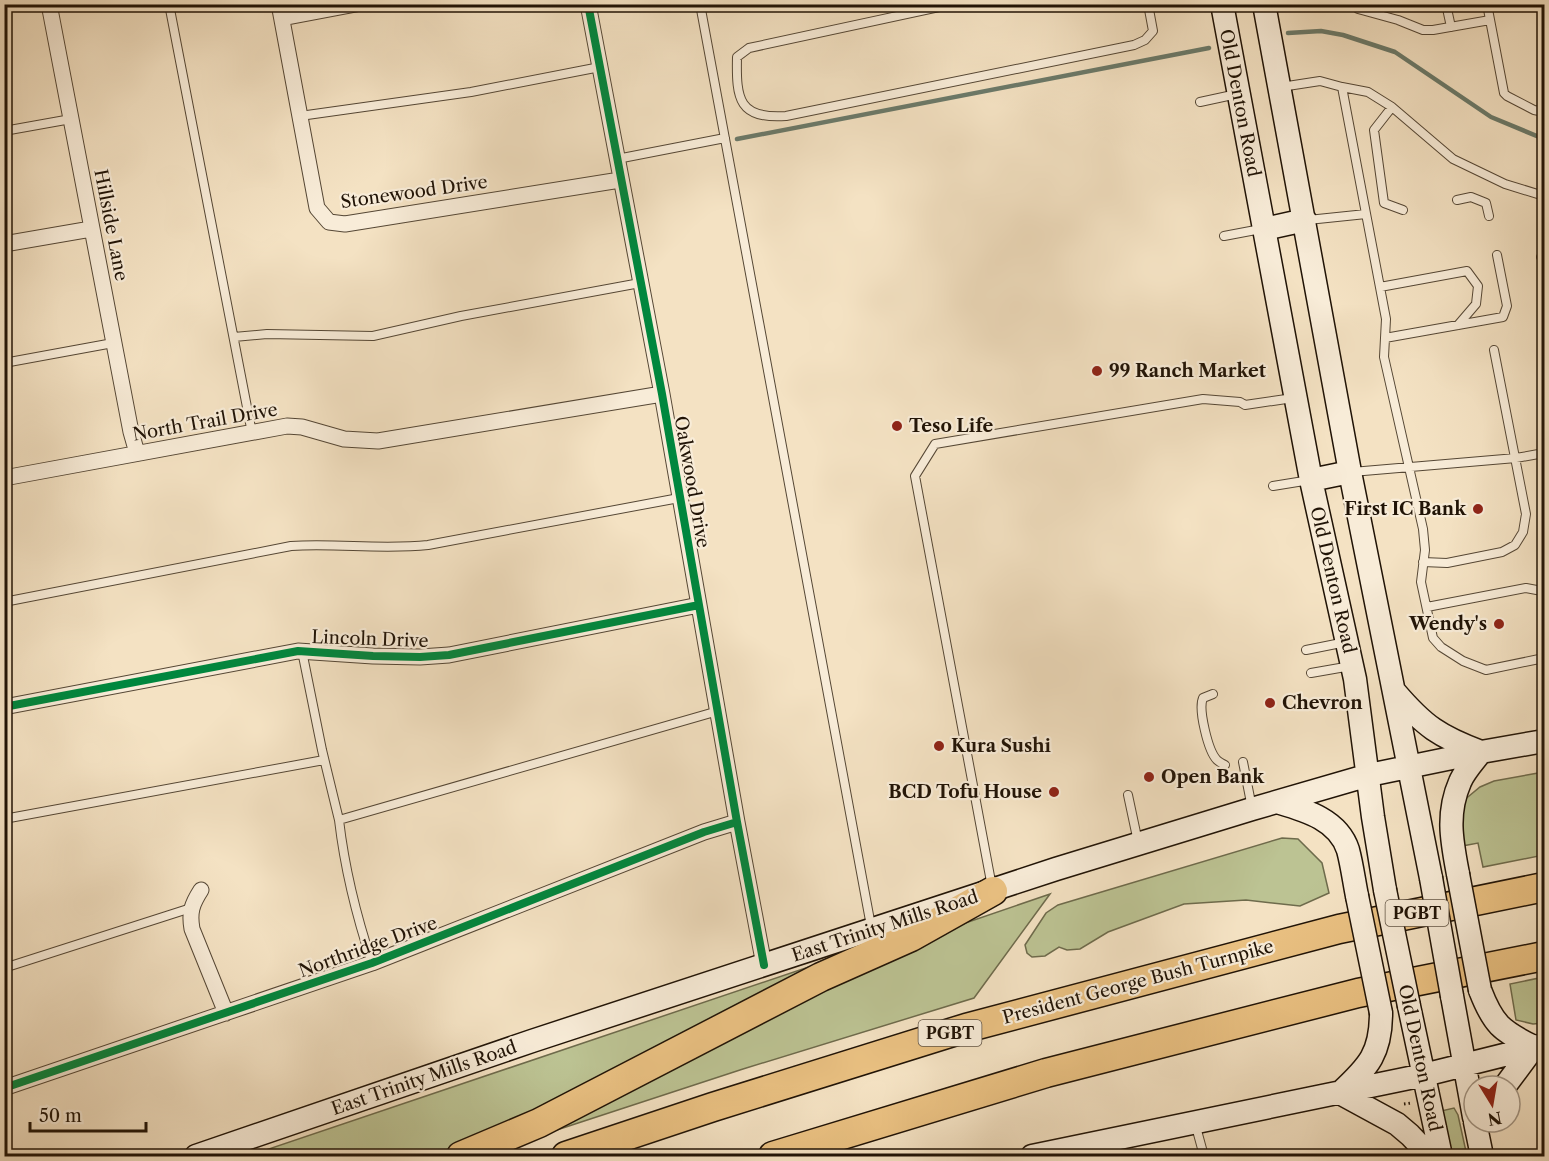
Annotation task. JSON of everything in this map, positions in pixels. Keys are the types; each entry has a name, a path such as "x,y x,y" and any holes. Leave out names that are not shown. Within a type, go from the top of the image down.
{"highway":[{"name":"President George Bush Turnpike","path":"566,1156 713,1107 966,1028 1340,929 1545,887"},
{"path":"462,1156 539,1123 821,977 910,937 993,891"},
{"path":"773,1156 1046,1073 1358,993 1545,956"}],"main road":[{"name":"Old Denton Road","path":"1222,4 1311,480 1352,665 1385,890 1441,1156"},
{"name":"Old Denton Road","path":"1264,4 1350,472 1431,878 1466,1074"},
{"path":"1264,229 1305,220"},
{"path":"1311,480 1350,472"},
{"path":"1395,692 1416,717 1432,729 1453,742 1481,752 1460,781 1452,804 1450,826 1480,990 1489,1013 1496,1023 1516,1038 1539,1046"},
{"name":"East Trinity Mills Road","path":"196,1156 532,1041 1138,844 1369,775 1545,741"},
{"path":"1277,802 1308,811 1335,828 1347,848 1380,1013 1381,1033 1363,1072 1340,1093"},
{"path":"1032,1156 1424,1075 1539,1046"},
{"path":"1515,1074 1539,1046"},
{"path":"1340,1093 1396,1124 1430,1156"},
{"path":"1477,1134 1480,1150"},
{"path":"1480,1150 1485,1134"}],"street":[{"name":"Hillside Lane","path":"49,4 91,229 137,453"},
{"path":"280,11 356,4"},
{"name":"Oakwood Drive","path":"588,4 662,394 764,965"},
{"name":"Stonewood Drive","path":"280,11 317,208 329,222 345,224 620,180"},
{"path":"4,244 91,229"},
{"name":"North Trail Drive","path":"4,478 287,426 302,427 344,439 378,441 662,394"},
{"name":"Lincoln Drive","path":"4,707 302,651 397,657 449,656 699,605"},
{"name":"Northridge Drive","path":"4,1088 372,963 704,832 737,822"},
{"path":"201,890 191,904 192,929 226,1013"}],"lane":[{"path":"169,4 252,433"},
{"path":"700,4 871,930"},
{"path":"953,4 750,48 737,57 736,75 741,100 751,112 766,117 786,116 1134,45 1145,40 1153,31 1148,4"},
{"path":"1351,4 1358,9 1398,20 1423,30 1490,20"},
{"path":"1446,4 1451,27"},
{"path":"1487,4 1504,93 1534,110 1545,112"},
{"path":"300,116 471,92 601,67"},
{"path":"1280,87 1320,81 1368,92 1392,107 1453,159 1505,184 1545,196"},
{"path":"1342,87 1386,319 1384,357 1423,530 1425,550 1421,582 1433,638 1441,647 1463,661 1486,670 1545,658"},
{"path":"1200,102 1238,94"},
{"path":"1392,107 1374,130 1384,203 1402,210"},
{"path":"4,130 70,119"},
{"path":"617,159 725,138"},
{"path":"1457,200 1471,197 1486,203 1489,216"},
{"path":"1305,220 1366,214"},
{"path":"1224,236 1264,229"},
{"path":"1385,338 1503,317 1507,306 1497,255"},
{"path":"1380,287 1467,271 1478,286 1476,304 1458,325"},
{"path":"234,337 267,334 373,336 461,316 640,283"},
{"path":"4,363 114,343"},
{"path":"1423,562 1446,563 1502,552 1515,545 1523,532 1526,514 1494,350"},
{"path":"993,891 915,476 935,444 1203,399 1240,402 1245,405 1296,398"},
{"path":"1350,472 1516,458 1545,453"},
{"path":"1273,486 1311,480"},
{"path":"4,602 291,546 322,544 399,548 428,546 679,498"},
{"path":"1426,607 1527,588 1545,593"},
{"path":"1306,650 1347,641"},
{"path":"302,651 339,820 344,864 372,963"},
{"path":"1311,673 1352,665"},
{"path":"1213,694 1203,698 1201,711 1209,747 1216,760 1225,765"},
{"path":"339,820 718,711"},
{"path":"4,819 324,759"},
{"path":"1243,762 1252,809"},
{"path":"1128,795 1138,844"},
{"path":"4,968 191,908"},
{"path":"1194,1122 1204,1156"}],"path":[{"path":"1404,1104 1411,1103"}],"green space":[{"path":"1544,772 1544,855 1483,867 1478,843 1462,846 1463,801 1480,787 1494,781"},
{"path":"1282,838 1298,839 1322,863 1329,893 1300,906 1246,900 1184,904 1108,932 1080,949 1067,950 1059,947 1045,956 1032,957 1027,953 1025,945 1046,913 1058,905"},
{"path":"1050,894 974,998 743,1069 514,1144 942,931"},
{"path":"859,950 549,1107 436,1156 248,1156"},
{"path":"1544,977 1544,1023 1533,1024 1516,1020 1510,984"},
{"path":"1454,1108 1458,1115 1467,1156 1448,1156 1441,1111"}],"waterway":[{"path":"1288,33 1321,31 1343,35 1395,52 1491,117 1544,139"},
{"path":"737,139 1209,48"}],"cycle path":[{"path":"588,4 662,394 764,965"},
{"path":"4,707 298,651 373,656 449,655 699,605"},
{"path":"4,1088 372,963 704,832 737,822"}],"place":[{"name":"99 Ranch Market","path":"1097,371"},
{"name":"Teso Life","path":"897,426"},
{"name":"First IC Bank","path":"1478,509"},
{"name":"Wendy's","path":"1499,624"},
{"name":"Chevron","path":"1270,703"},
{"name":"Kura Sushi","path":"939,746"},
{"name":"Open Bank","path":"1149,777"},
{"name":"BCD Tofu House","path":"1054,792"}]}
